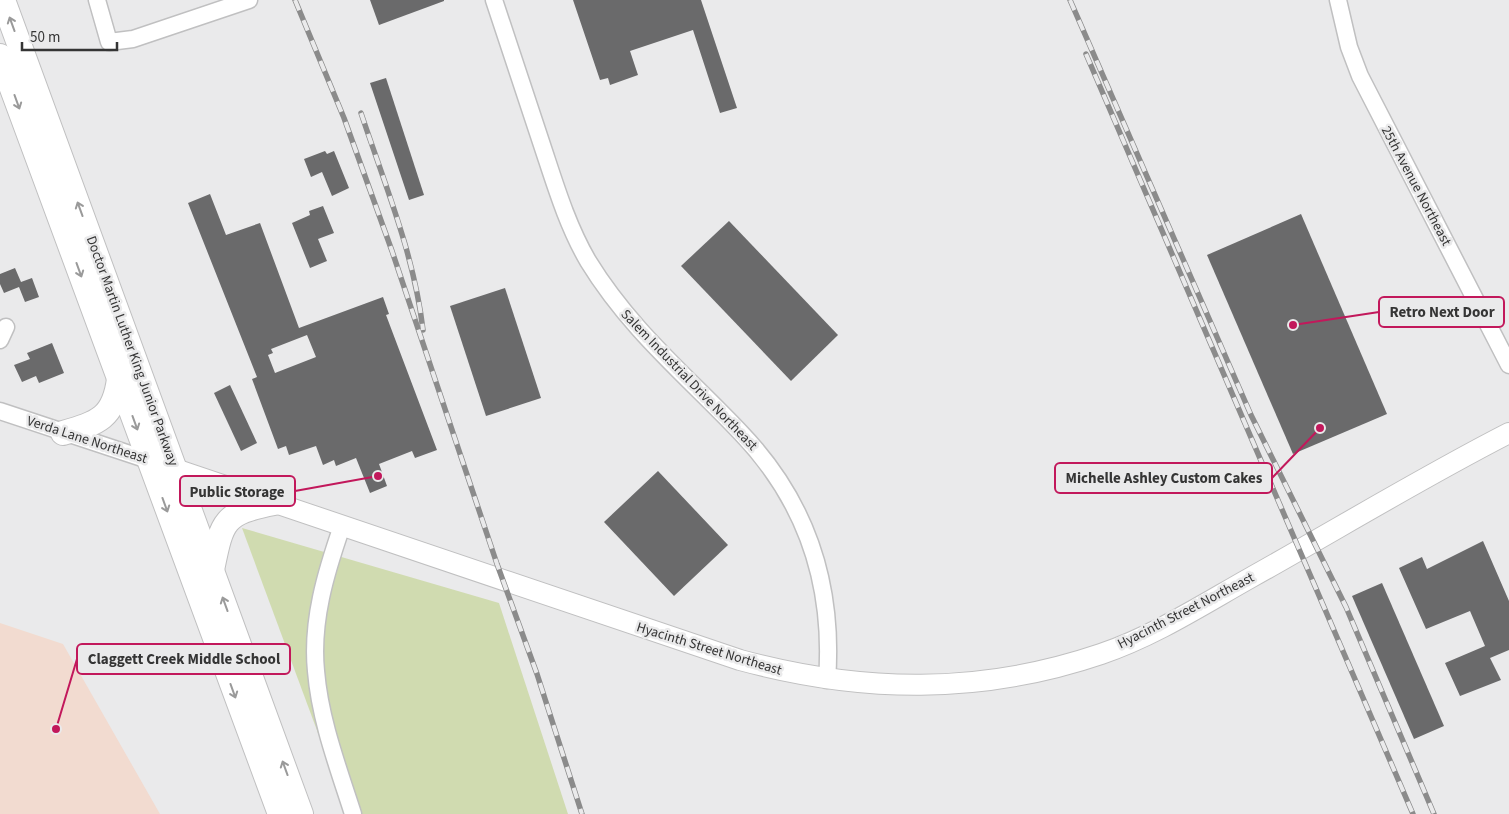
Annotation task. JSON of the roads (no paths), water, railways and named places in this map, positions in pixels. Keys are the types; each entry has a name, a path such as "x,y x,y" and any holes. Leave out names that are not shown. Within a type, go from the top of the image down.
{"highway":[{"name":"Doctor Martin Luther King Junior Parkway","path":"3,0 301,814"},
{"name":"Doctor Martin Luther King Junior Parkway","path":"0,56 280,814"},
{"path":"63,433 90,426 109,412 117,393 119,379"},
{"path":"212,570 220,532 231,518 246,508 274,503"}],"main road":[{"name":"Hyacinth Street Northeast","path":"175,468 700,648 783,672 827,680 912,686 954,685 1022,676 1103,653 1184,616 1424,479 1509,434"},
{"name":"Verda Lane Northeast","path":"148,460 175,468"}],"street":[{"path":"97,0 109,42 133,39 249,0"},
{"name":"Salem Industrial Drive Northeast","path":"494,0 560,200 587,259 608,293 632,322 665,358 742,433 765,460 796,508 812,546 826,598 829,650 827,680"},
{"name":"25th Avenue Northeast","path":"1338,0 1349,47 1360,76 1509,365"},
{"name":"Verda Lane Northeast","path":"0,411 148,460"},
{"path":"342,526 321,597 315,637 315,670 330,741 353,814"}],"railway":[{"path":"295,0 344,118 392,251 497,564 537,674 582,814"},
{"path":"1070,0 1251,415 1346,607 1434,814"},
{"path":"1086,54 1413,814"},
{"path":"361,113 406,247 419,302 423,330"}],"place":[{"name":"Retro Next Door","path":"1293,325"},
{"name":"Michelle Ashley Custom Cakes","path":"1320,428"},
{"name":"Public Storage","path":"378,476"},
{"name":"Claggett Creek Middle School","path":"56,729"}]}
